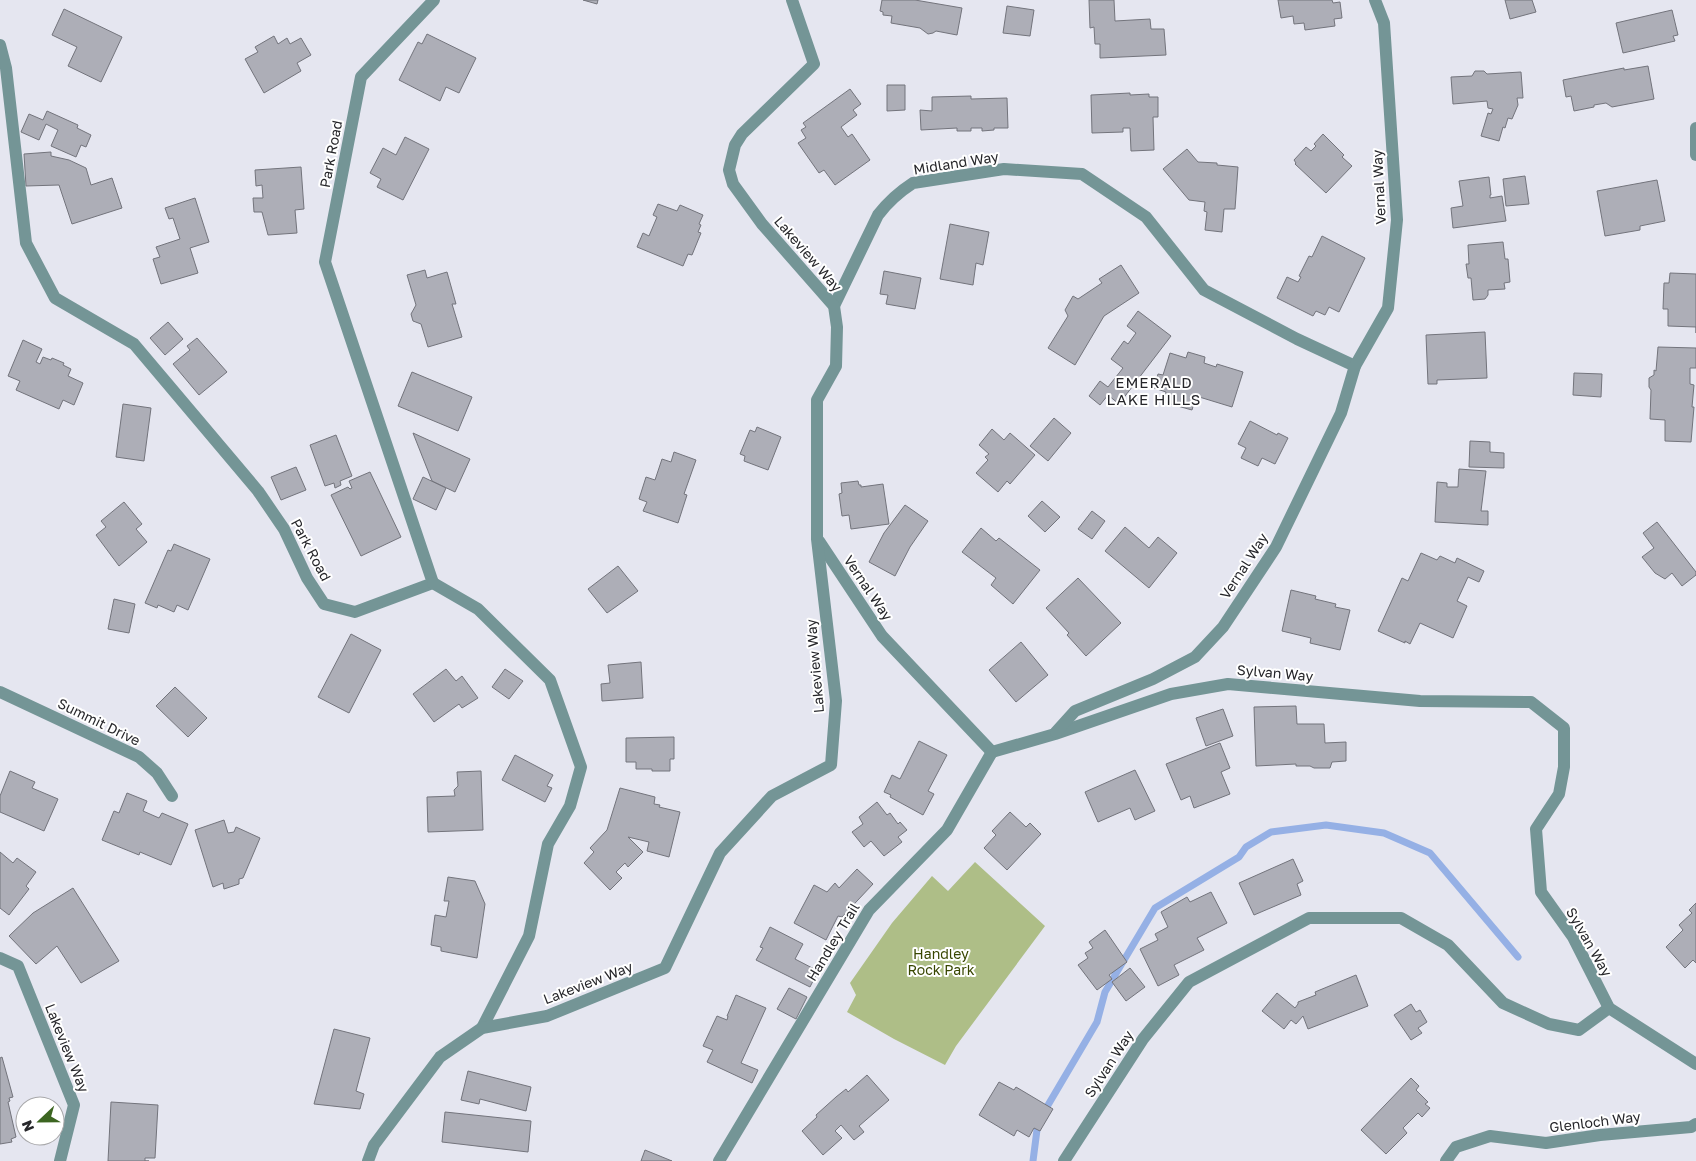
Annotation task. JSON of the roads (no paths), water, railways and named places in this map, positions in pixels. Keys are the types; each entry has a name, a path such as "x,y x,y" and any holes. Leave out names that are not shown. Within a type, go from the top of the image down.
{"street":[{"name":"Park Road","path":"0,45 6,68 26,243 55,298 134,344 258,491 284,529 306,578 324,604 355,612 432,583 326,262 361,77 434,0"},
{"name":"Lakeview Way","path":"368,1161 374,1145 440,1057 482,1028 546,1016 665,968 720,853 772,796 831,765 836,701 818,539 817,400 836,366 837,327 834,306 743,200 733,184 729,170 735,145 742,134 814,64 792,0"},
{"name":"Vernal Way","path":"1055,734 1075,711 1153,679 1195,657 1223,627 1276,547 1341,413 1355,366 1388,308 1397,220 1384,23 1375,0"},
{"path":"1696,128 1696,155"},
{"name":"Midland Way","path":"834,306 878,215 887,203 913,183 1004,169 1082,174 1146,217 1204,290 1297,339 1355,366"},
{"name":"Vernal Way","path":"818,539 882,636 992,752"},
{"path":"432,583 478,609 550,680 581,767 570,806 548,844 529,936 482,1028"},
{"name":"Sylvan Way","path":"1055,734 1171,694 1228,684 1420,701 1531,702 1564,728 1564,767 1559,794 1536,830 1541,892 1573,937 1609,1008 1579,1030 1549,1024 1503,1003 1448,945 1401,918 1309,918 1189,982 1142,1040 1064,1161"},
{"name":"Summit Drive","path":"0,692 139,757 157,773 172,796"},
{"path":"992,752 1055,734"},
{"name":"Handley Trail","path":"719,1161 869,910 947,830 992,752"},
{"name":"Lakeview Way","path":"0,958 18,966 74,1105 60,1161"},
{"path":"1609,1008 1696,1064"},
{"name":"Glenloch Way","path":"1446,1161 1456,1147 1490,1136 1546,1143 1600,1135 1691,1127 1696,1124"}],"waterway":[{"path":"1033,1161 1038,1122 1097,1022 1105,992 1155,908 1239,857 1246,847 1271,832 1326,825 1384,833 1430,853 1518,957"}],"district":[{"name":"EMERALD LAKE HILLS","path":"1154,392"}],"park label":[{"name":"Handley Rock Park","path":"941,962"}]}
